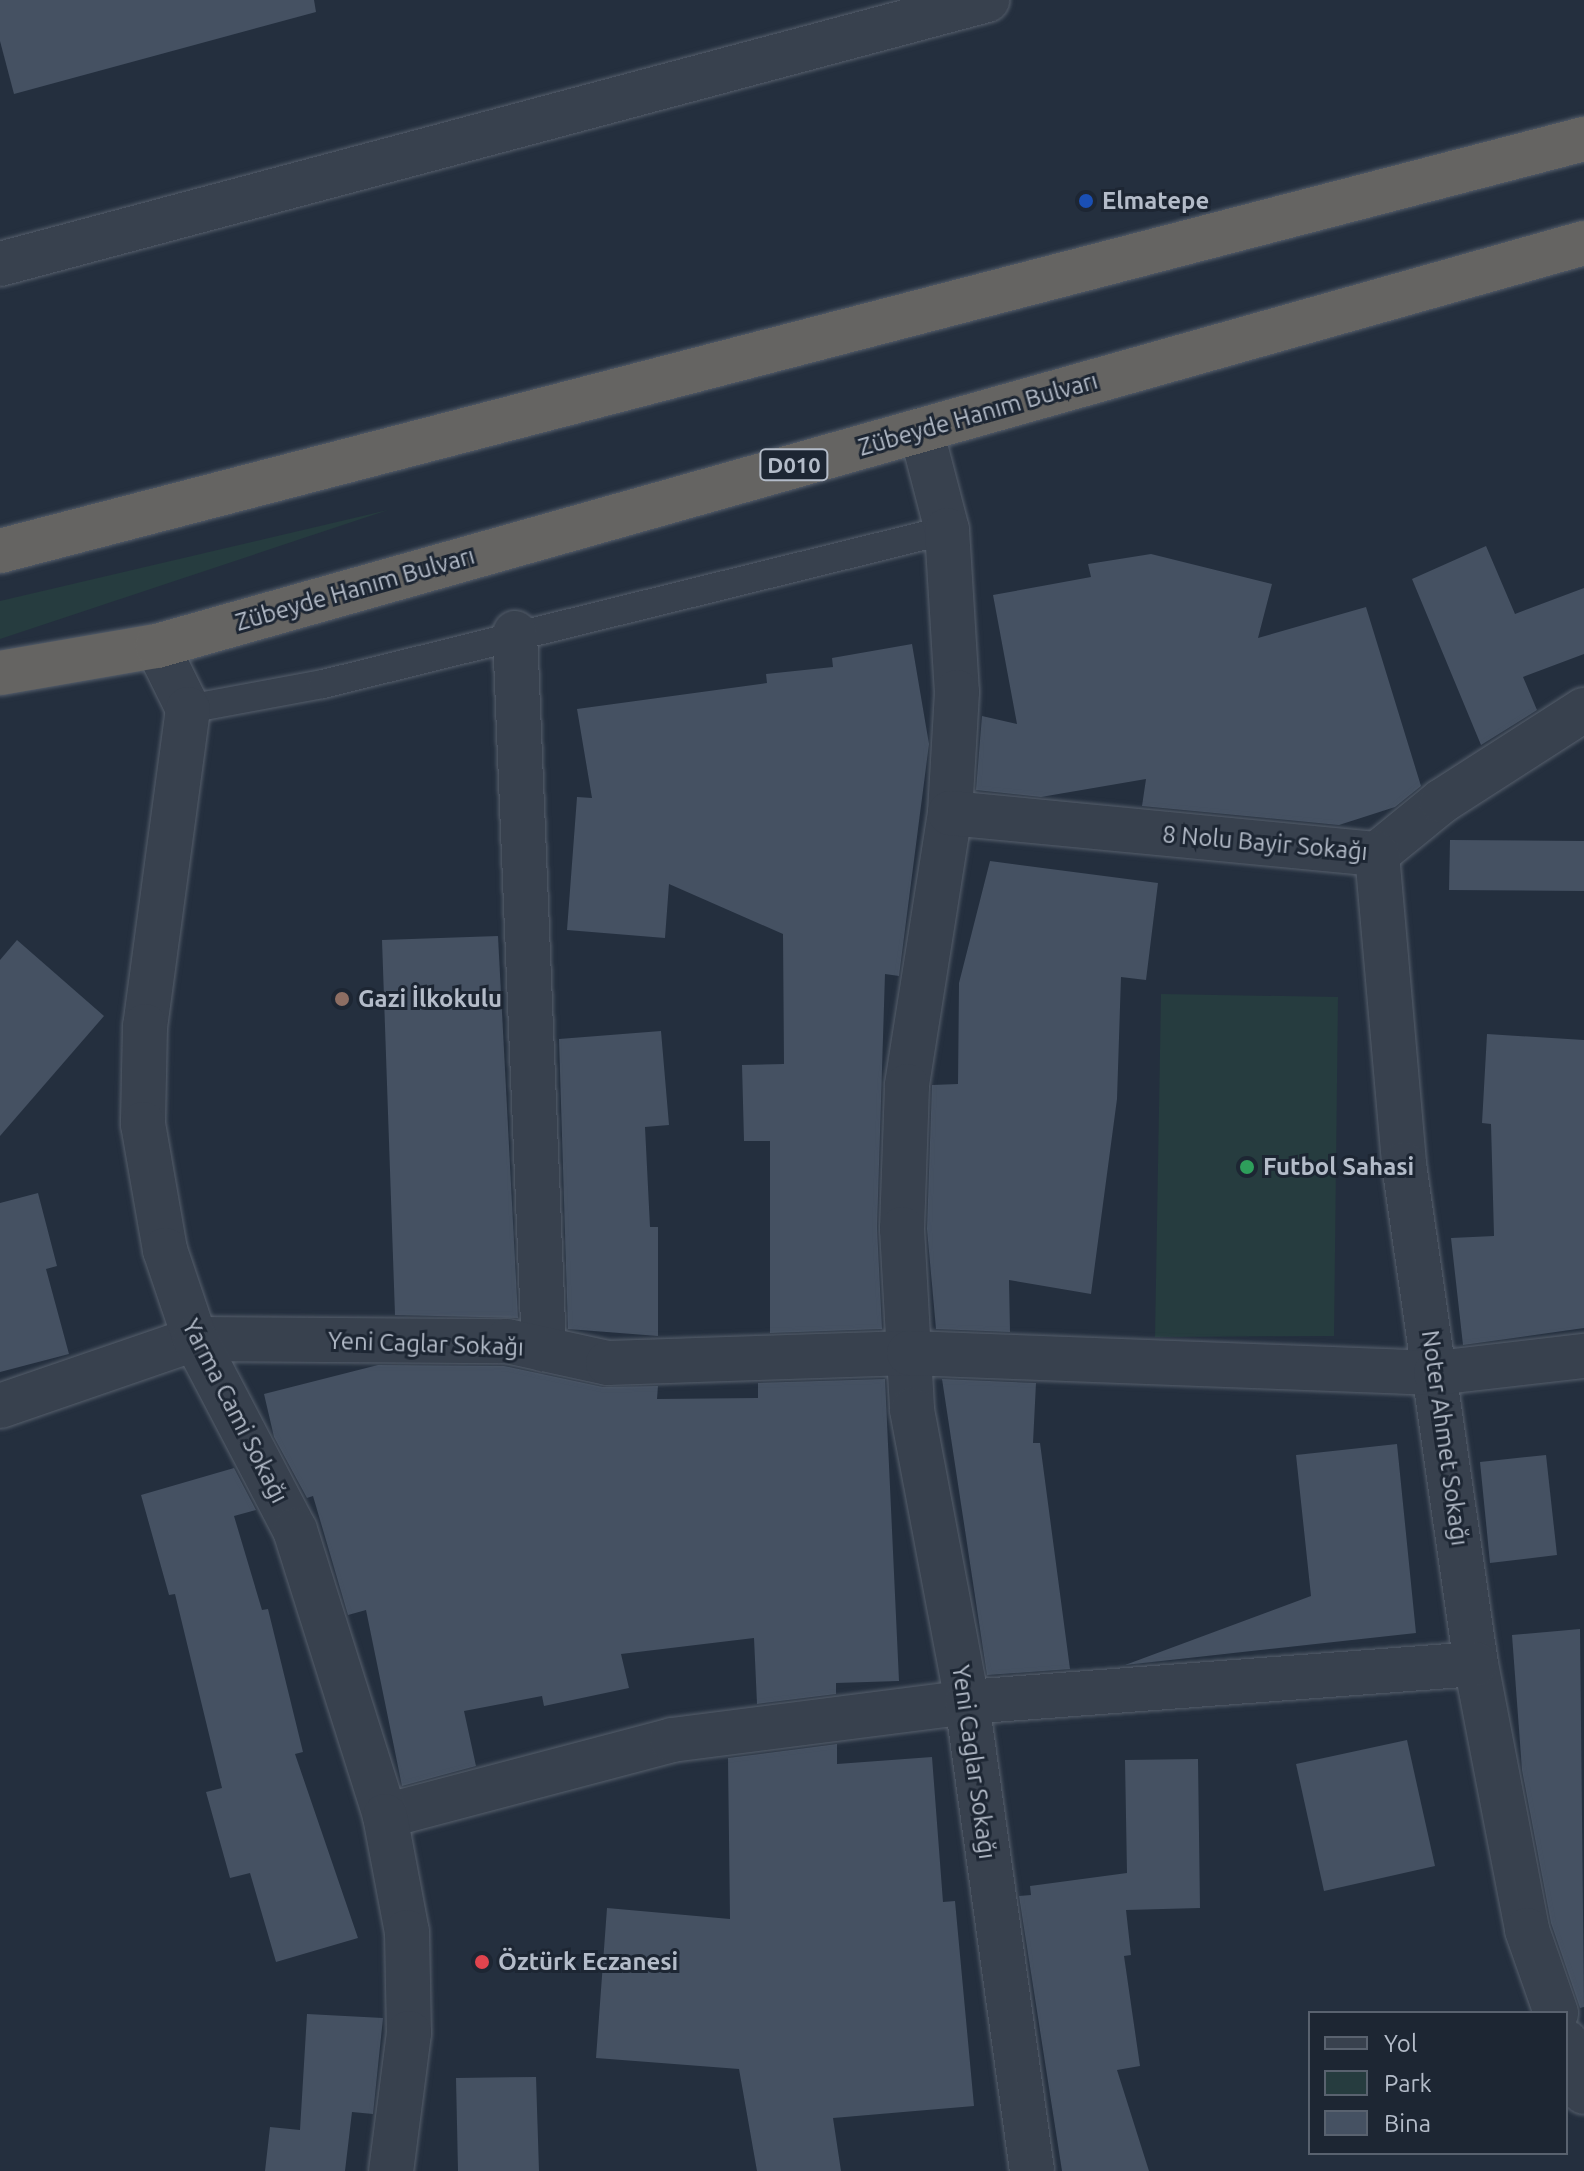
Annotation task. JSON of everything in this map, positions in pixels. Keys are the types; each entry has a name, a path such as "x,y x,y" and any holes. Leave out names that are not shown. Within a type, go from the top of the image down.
{"highway":[{"path":"0,551 1584,139"},
{"name":"Zübeyde Hanım Bulvarı","path":"0,673 157,646 1584,243"}],"street":[{"path":"0,264 987,0"},
{"path":"909,1353 902,1229 907,1086 950,813 957,692 947,530 921,430"},
{"path":"515,633 544,1349"},
{"path":"157,646 188,709"},
{"name":"Yarma Cami Sokağı","path":"188,709 145,1026 143,1124 165,1250 195,1339 295,1530 385,1816 407,1932 409,2033 391,2171"},
{"name":"8 Nolu Bayir Sokağı","path":"950,813 1377,854 1442,801 1584,710"},
{"name":"Noter Ahmet Sokağı","path":"1377,854 1388,1033 1476,1664 1527,1930 1555,2011"},
{"name":"Yeni Caglar Sokağı","path":"0,1406 195,1339 507,1341 608,1363 909,1353 1436,1373 1584,1356"},
{"name":"Yeni Caglar Sokağı","path":"909,1353 912,1410 967,1702 1032,2171"},
{"path":"385,1816 672,1740 967,1702 1476,1664"},
{"path":"1568,2048 1584,2092"}],"lane":[{"path":"188,709 323,684 515,633 947,530"}],"green space":[{"path":"388,510 0,639 0,601"},
{"name":"Futbol Sahasi","path":"1161,994 1338,997 1334,1336 1155,1337"}],"building":[{"path":"0,0 314,0 316,12 14,94 0,41"},
{"path":"1486,546 1515,614 1584,588 1584,654 1523,677 1537,710 1481,745 1412,579"},
{"path":"1151,554 1272,584 1258,638 1366,607 1421,786 1395,807 1339,825 1142,806 1146,779 1041,797 976,790 982,716 1017,724 993,595 1091,577 1088,564"},
{"path":"912,644 929,744 899,976 885,974 877,1228 882,1329 770,1333 770,1141 744,1141 742,1065 784,1064 783,934 669,884 665,938 567,930 577,797 592,798 577,709 767,683 766,674 833,667 832,658"},
{"path":"1450,840 1584,841 1584,891 1449,890"},
{"path":"990,861 1158,883 1146,980 1121,977 1117,1099 1091,1294 1009,1280 1010,1332 936,1329 927,1229 932,1085 958,1084 959,983"},
{"path":"498,936 518,1318 395,1315 382,940"},
{"path":"17,940 104,1016 0,1136 0,960"},
{"path":"661,1031 669,1125 645,1127 650,1227 658,1227 658,1336 568,1329 559,1039"},
{"path":"1487,1034 1584,1040 1584,1328 1463,1345 1451,1238 1494,1236 1491,1124 1482,1123"},
{"path":"38,1193 57,1266 46,1269 69,1354 0,1372 0,1203"},
{"path":"378,1365 504,1366 603,1387 658,1386 657,1399 758,1398 758,1383 885,1379 899,1681 836,1683 836,1694 757,1704 754,1638 621,1654 629,1688 544,1706 542,1696 464,1711 476,1766 402,1786 366,1610 348,1615 313,1496 307,1498 274,1437 264,1394"},
{"path":"942,1379 1036,1383 1033,1443 1040,1443 1070,1669 987,1675"},
{"path":"1397,1444 1416,1633 1125,1665 1311,1596 1296,1455"},
{"path":"1546,1455 1557,1555 1490,1563 1480,1462"},
{"path":"234,1468 256,1510 234,1516 262,1610 268,1609 303,1752 295,1754 358,1938 276,1962 250,1873 230,1878 206,1792 222,1788 175,1594 169,1595 141,1495"},
{"path":"1580,1629 1584,2007 1580,2008 1551,1923 1522,1770 1512,1635"},
{"path":"1407,1740 1435,1866 1324,1891 1296,1764"},
{"path":"837,1744 837,1764 932,1757 943,1902 955,1901 974,2106 833,2118 841,2171 757,2171 739,2069 596,2058 607,1908 730,1919 728,1758"},
{"path":"1198,1759 1200,1908 1126,1910 1131,1955 1124,1956 1140,2066 1117,2070 1149,2171 1062,2171 1019,1896 1031,1895 1030,1886 1127,1873 1125,1760"},
{"path":"307,2014 383,2018 373,2114 352,2112 345,2171 265,2171 270,2127 300,2130"},
{"path":"536,2077 539,2171 458,2171 456,2078"}],"place":[{"name":"Elmatepe","path":"1086,201"},
{"name":"Gazi İlkokulu","path":"342,999"},
{"name":"Futbol Sahasi","path":"1247,1167"},
{"name":"Öztürk Eczanesi","path":"482,1962"}]}
